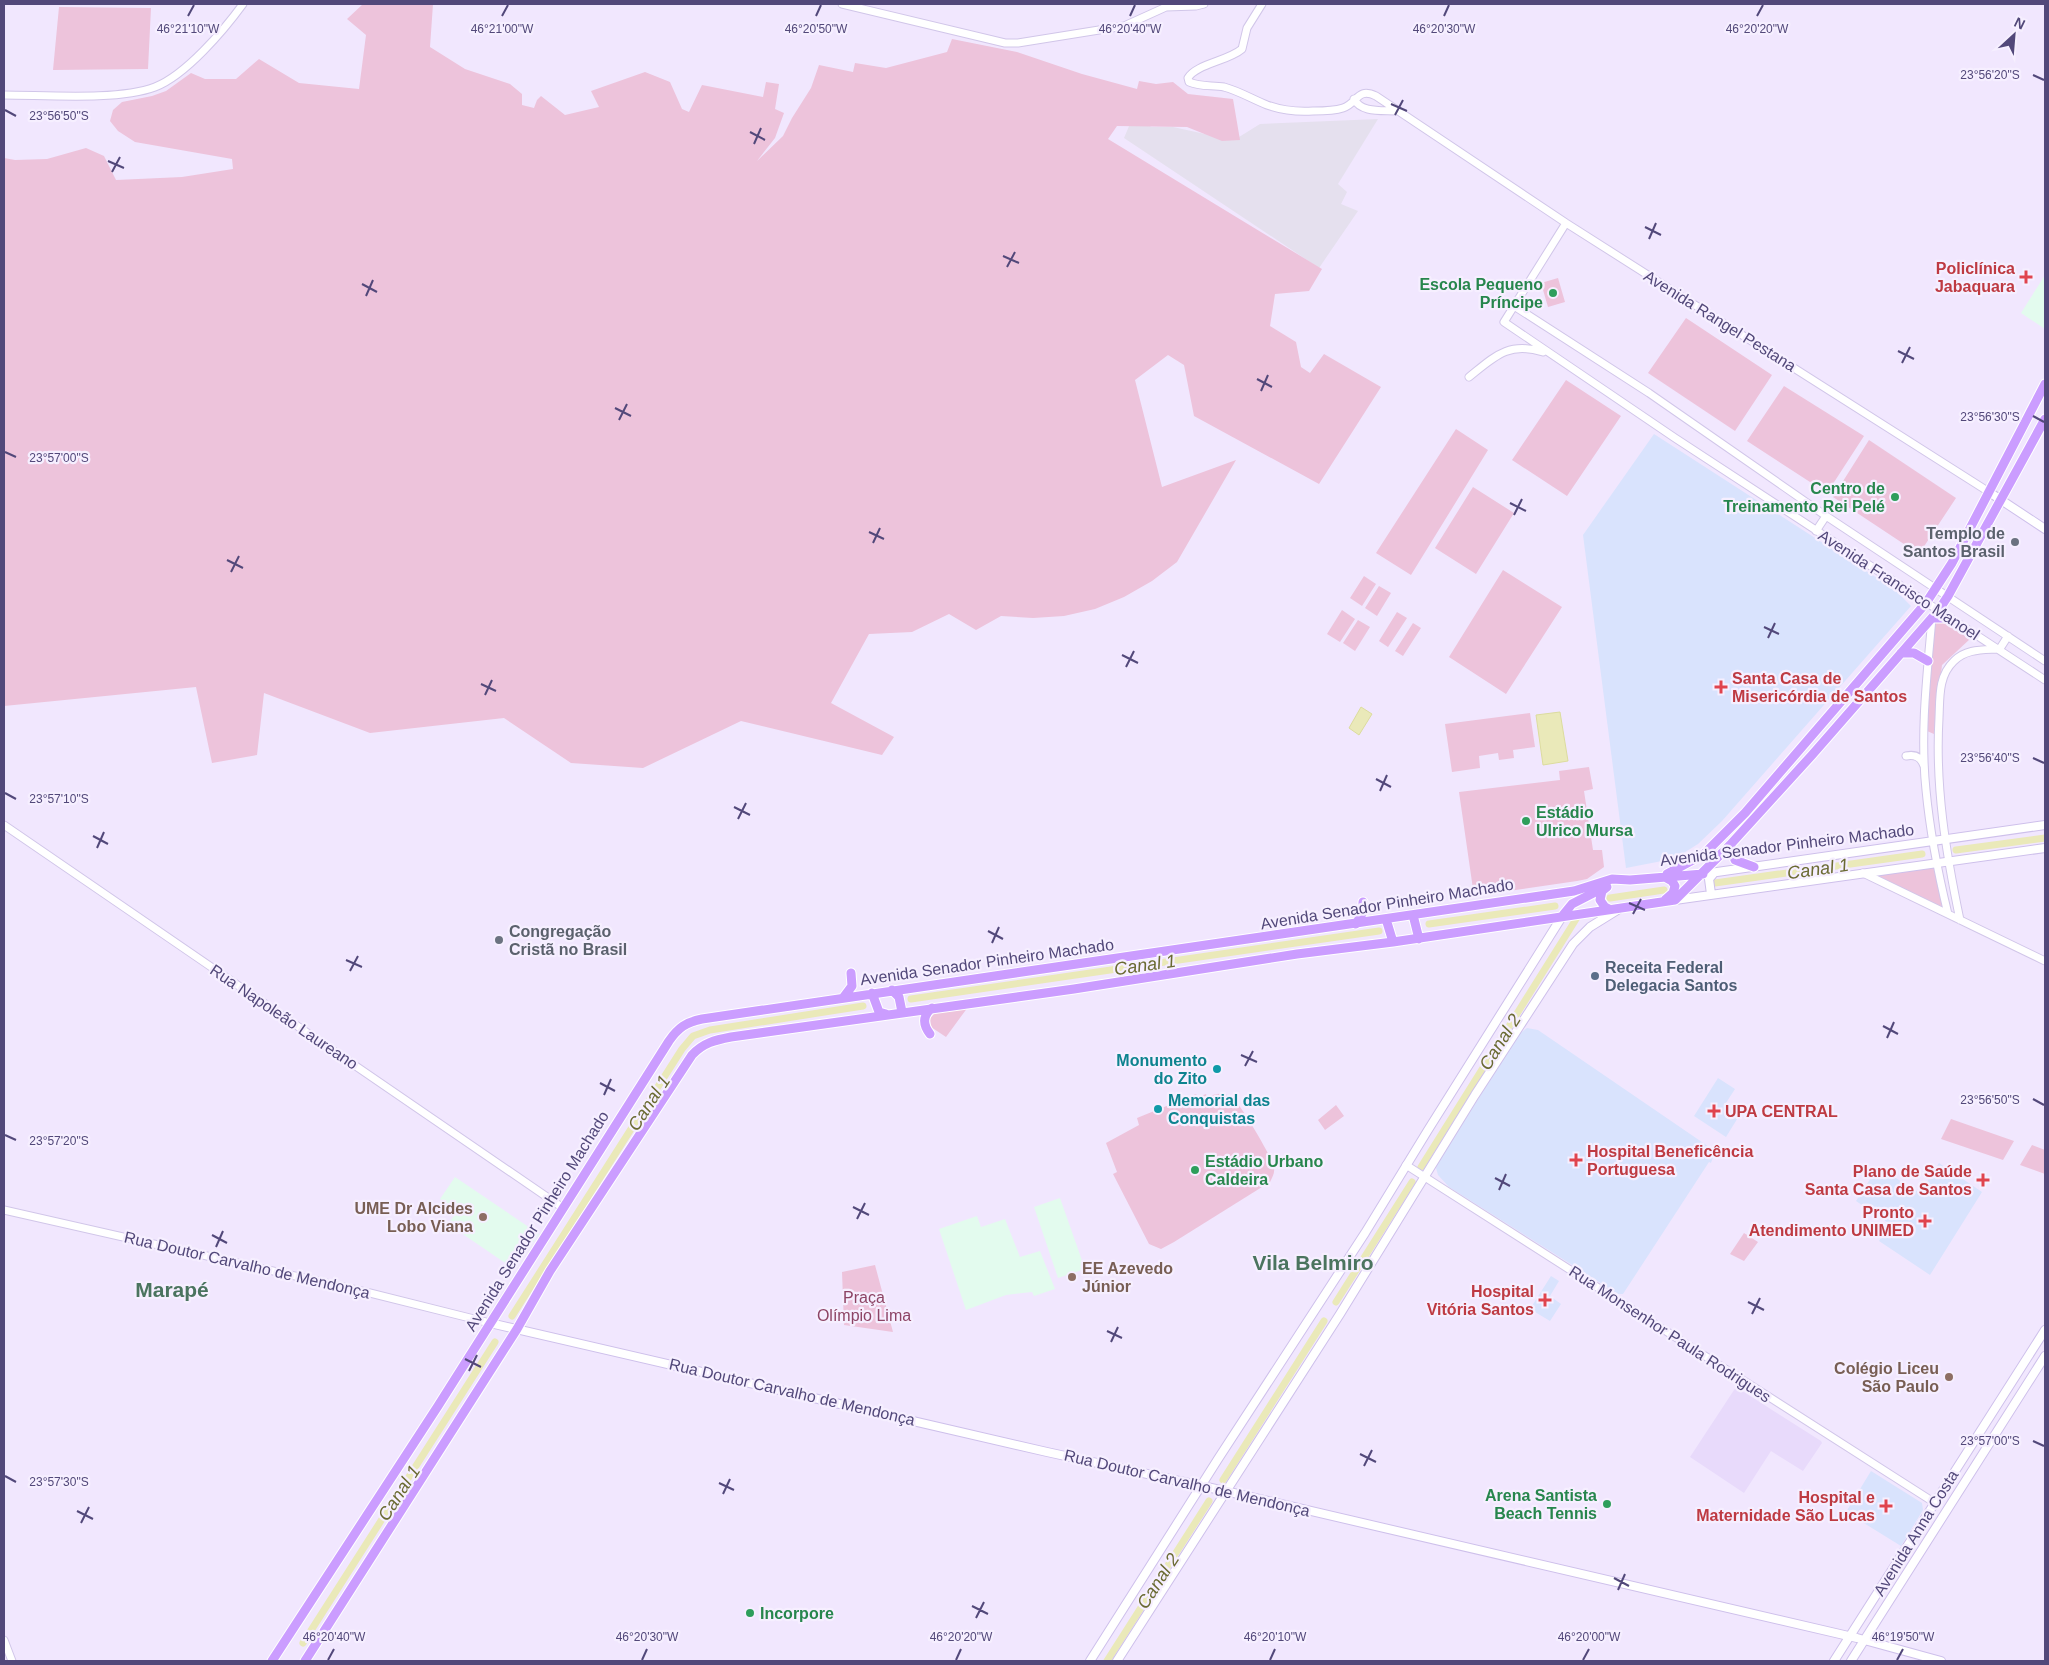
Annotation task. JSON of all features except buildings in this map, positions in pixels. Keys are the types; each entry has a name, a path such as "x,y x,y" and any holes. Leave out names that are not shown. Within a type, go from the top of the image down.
{"main road":[{"path":"1675,900 1703,874 1818,749 1901,653 1932,610 1939,586 2045,384"},
{"path":"1663,901 1673,893 1675,886 1674,883 1664,877 1704,854 1745,813 1932,610 1948,596 2045,419"},
{"name":"Avenida Rangel Pestana","path":"1988,492 2045,529"},
{"path":"1932,610 1949,618"},
{"path":"1901,653 1914,653 1928,661"},
{"name":"Avenida Senador Pinheiro Machado","path":"272,1661 490,1324 659,1056 679,1027 690,1021 1574,891 1612,879 1630,880 1714,873 2045,825"},
{"path":"1730,845 1732,856 1735,860 1754,867"},
{"path":"305,1661 517,1329 550,1271 692,1055 698,1048 714,1040 902,1012 1074,990 1297,954 1420,939 1563,915 2045,848"},
{"path":"1711,894 1709,879 1714,873"},
{"path":"1090,1661 1365,1233 1563,915 1572,904 1598,889 1630,880"},
{"path":"1609,885 1602,890 1600,895 1602,904 1609,909"},
{"path":"1356,924 1363,912 1363,902"},
{"path":"1117,1661 1340,1314 1424,1176 1573,944 1590,927 1622,907"},
{"path":"1413,915 1420,939"},
{"path":"1386,919 1393,942"},
{"path":"843,998 852,986 851,973"},
{"path":"892,990 899,997 902,1012"},
{"path":"872,993 878,1012 888,1014"},
{"path":"930,1034 924,1018 932,1008"},
{"name":"Rua Doutor Carvalho de Mendonça","path":"490,1324 1226,1491 1857,1639 1941,1661"},
{"name":"Avenida Anna Costa","path":"1851,1661 1857,1639 1935,1504 2045,1330"},
{"path":"2030,1354 2043,1359"},
{"name":"Avenida Anna Costa","path":"1834,1661 1857,1639 2043,1359"}],"street":[{"path":"4,96 102,95 142,91 156,86 184,68 201,52 220,33 243,4"},
{"path":"842,4 1005,42 1018,43 1124,26 1166,7 1204,4"},
{"path":"1262,4 1248,28 1242,49 1230,57 1192,72 1188,78 1189,82 1222,87 1268,105 1286,109 1310,111 1340,109 1348,106 1354,99 1357,105 1364,109 1396,111"},
{"name":"Avenida Rangel Pestana","path":"1354,99 1368,93 1988,492"},
{"path":"1513,308 1566,222"},
{"name":"Avenida Francisco Manoel","path":"1932,610 1817,530 1551,354 1506,319 1513,308 1649,393 1826,517 1939,586 1948,596 2045,661"},
{"path":"1468,377 1495,356 1511,349 1526,347 1551,354"},
{"path":"1817,530 1826,517"},
{"path":"1932,610 1924,737 1926,789 1936,862 1948,914"},
{"name":"Avenida Francisco Manoel","path":"1949,618 2045,680"},
{"path":"1960,920 1948,861 1938,781 1940,688 1943,677 1953,662 1960,656 1978,650 1999,649 2008,637"},
{"path":"1906,756 1914,755 1918,757 1925,769"},
{"name":"Rua Napoleão Laureano","path":"5,828 563,1208"},
{"path":"1863,873 2045,962"},
{"name":"Rua Monsenhor Paula Rodrigues","path":"1406,1165 1935,1504"},
{"name":"Rua Doutor Carvalho de Mendonça","path":"4,1210 370,1293 490,1324"},
{"path":"4,1640 12,1661"}],"shaded area":[{"path":"1135,112 1151,127 1173,127 1205,134 1239,137 1260,124 1378,119 1338,184 1347,192 1341,204 1358,211 1319,268 1124,138"},
{"path":"2045,275 2045,329 2021,313"},
{"name":"Santa Casa de Misericórdia de Santos","path":"1654,434 1894,589 1911,606 1722,821 1698,844 1682,854 1662,861 1626,868 1583,535"},
{"path":"1361,707 1372,714 1359,735 1349,728"},
{"path":"1560,712 1568,761 1543,765 1536,715"},
{"name":"Hospital Beneficência Portuguesa","path":"1527,1028 1538,1030 1715,1151 1711,1163 1709,1162 1623,1294 1618,1294 1449,1187 1438,1175 1436,1168 1439,1161 1519,1034"},
{"name":"UPA CENTRAL","path":"1718,1078 1735,1089 1724,1106 1739,1116 1726,1137 1694,1116"},
{"name":"Pronto Atendimento UNIMED","path":"1939,1163 1982,1192 1930,1275 1879,1241 1890,1224 1856,1201 1878,1167 1920,1193"},
{"name":"UME Dr Alcides Lobo Viana","path":"455,1177 539,1234 514,1269 448,1224 458,1210 440,1199"},
{"path":"1060,1198 1085,1269 1058,1278 1034,1207"},
{"path":"977,1216 981,1227 1005,1219 1020,1257 1040,1251 1055,1289 1034,1296 1032,1292 1006,1295 966,1310 939,1229"},
{"name":"Hospital Vitória Santos","path":"1551,1276 1559,1281 1550,1296 1561,1304 1550,1321 1530,1309"},
{"path":"1736,1387 1821,1441 1822,1443 1803,1471 1771,1451 1744,1493 1690,1457"},
{"name":"Hospital e Maternidade São Lucas","path":"1871,1471 1922,1503 1923,1510 1901,1546 1846,1512"}],"green space":[{"path":"363,4 433,4 430,47 465,69 510,84 522,94 522,105 534,108 541,96 565,115 599,107 591,91 645,72 670,82 682,109 689,112 702,85 763,97 766,82 779,84 775,109 784,113 775,138 757,161 783,136 811,88 819,65 853,72 855,63 886,68 947,52 952,39 1017,52 1082,74 1137,89 1139,81 1156,84 1173,82 1188,94 1233,99 1240,140 1222,141 1187,127 1117,126 1108,139 1322,269 1309,291 1275,294 1270,326 1296,342 1301,367 1310,373 1324,354 1381,387 1319,484 1194,416 1184,365 1168,355 1135,380 1162,487 1236,460 1177,562 1152,581 1124,597 1095,609 1064,616 1033,618 1001,616 976,630 949,614 912,632 869,634 831,703 894,737 882,755 741,721 643,768 571,763 504,718 370,733 264,693 257,755 212,763 196,687 4,706 4,158 15,160 47,159 86,148 104,156 116,180 182,177 233,169 232,159 135,142 118,131 110,121 113,110 122,102 166,91 191,73 205,79 236,79 259,59 299,83 359,89 366,35 347,19"},
{"path":"59,7 151,8 148,69 53,70"},
{"name":"Escola Pequeno Príncipe","path":"1558,278 1565,302 1548,307 1541,283"},
{"name":"Centro de Treinamento Rei Pelé","path":"1686,318 1772,375 1735,431 1648,373"},
{"path":"1566,380 1621,416 1567,496 1512,460"},
{"name":"Centro de Treinamento Rei Pelé","path":"1784,386 1864,436 1827,493 1747,441"},
{"path":"1456,429 1488,450 1411,575 1376,553"},
{"name":"Centro de Treinamento Rei Pelé","path":"1869,440 1956,498 1919,554 1833,497"},
{"path":"1473,487 1514,513 1476,574 1435,548"},
{"path":"1503,570 1562,607 1506,694 1449,657"},
{"path":"1364,576 1376,584 1362,606 1350,598"},
{"path":"1379,586 1391,593 1377,616 1365,608"},
{"path":"1342,610 1355,619 1340,642 1327,634"},
{"path":"1397,612 1407,618 1388,647 1379,641"},
{"path":"1358,620 1370,627 1355,651 1343,643"},
{"path":"1939,620 1970,639 1942,665 1934,734 1927,731 1934,623"},
{"path":"1413,623 1421,628 1403,656 1395,651"},
{"path":"1530,713 1535,747 1513,750 1514,758 1499,760 1498,753 1479,756 1480,768 1452,772 1445,724"},
{"name":"Estádio Ulrico Mursa","path":"1589,767 1593,789 1584,791 1593,850 1602,850 1604,867 1587,879 1474,896 1459,792 1560,780 1559,771"},
{"path":"1934,865 1945,910 1868,873"},
{"path":"968,1007 946,1037 931,1027 930,1018 936,1012"},
{"name":"Estádio Urbano Caldeira","path":"1196,1094 1198,1097 1206,1094 1207,1097 1223,1094 1233,1098 1262,1143 1272,1162 1274,1174 1270,1182 1161,1249 1149,1244 1113,1174 1117,1172 1106,1143 1139,1125 1137,1118"},
{"path":"1336,1105 1344,1116 1325,1130 1318,1120"},
{"path":"1951,1119 2014,1141 2003,1160 1941,1139"},
{"path":"2032,1145 2045,1150 2045,1174 2020,1165"},
{"path":"1744,1233 1758,1242 1744,1261 1730,1254"},
{"name":"Praça Olímpio Lima","path":"875,1265 893,1332 844,1325 842,1272"}],"waterway":[{"name":"Canal 1","path":"1956,850 2045,838"},
{"name":"Canal 1","path":"1715,883 1922,854"},
{"name":"Canal 1","path":"1610,898 1664,890"},
{"name":"Canal 1","path":"1429,924 1555,906"},
{"name":"Canal 2","path":"1421,1167 1578,916"},
{"name":"Canal 1","path":"911,999 1379,931"},
{"name":"Canal 1","path":"512,1316 682,1049 693,1036 710,1030 863,1006"},
{"name":"Canal 2","path":"1336,1302 1412,1182"},
{"name":"Canal 2","path":"1223,1480 1324,1321"},
{"name":"Canal 1","path":"303,1643 495,1342"},
{"name":"Canal 2","path":"1107,1661 1209,1501"}],"place":[{"name":"Policlínica Jabaquara","path":"2026,277"},
{"name":"Escola Pequeno Príncipe","path":"1553,293"},
{"name":"Centro de Treinamento Rei Pelé","path":"1895,497"},
{"name":"Templo de Santos Brasil","path":"2015,542"},
{"name":"Santa Casa de Misericórdia de Santos","path":"1721,687"},
{"name":"Estádio Ulrico Mursa","path":"1526,821"},
{"name":"Congregação Cristã no Brasil","path":"499,940"},
{"name":"Receita Federal Delegacia Santos","path":"1595,976"},
{"name":"Monumento do Zito","path":"1217,1069"},
{"name":"Memorial das Conquistas","path":"1158,1109"},
{"name":"UPA CENTRAL","path":"1714,1111"},
{"name":"Hospital Beneficência Portuguesa","path":"1576,1160"},
{"name":"Estádio Urbano Caldeira","path":"1195,1170"},
{"name":"Plano de Saúde Santa Casa de Santos","path":"1983,1180"},
{"name":"UME Dr Alcides Lobo Viana","path":"483,1217"},
{"name":"Pronto Atendimento UNIMED","path":"1925,1221"},
{"name":"EE Azevedo Júnior","path":"1072,1277"},
{"name":"Hospital Vitória Santos","path":"1545,1300"},
{"name":"Colégio Liceu São Paulo","path":"1949,1377"},
{"name":"Arena Santista Beach Tennis","path":"1607,1504"},
{"name":"Hospital e Maternidade São Lucas","path":"1886,1506"},
{"name":"Incorpore","path":"750,1613"}],"district":[{"name":"Vila Belmiro","path":"1313,1262"},
{"name":"Marapé","path":"172,1289"}]}
